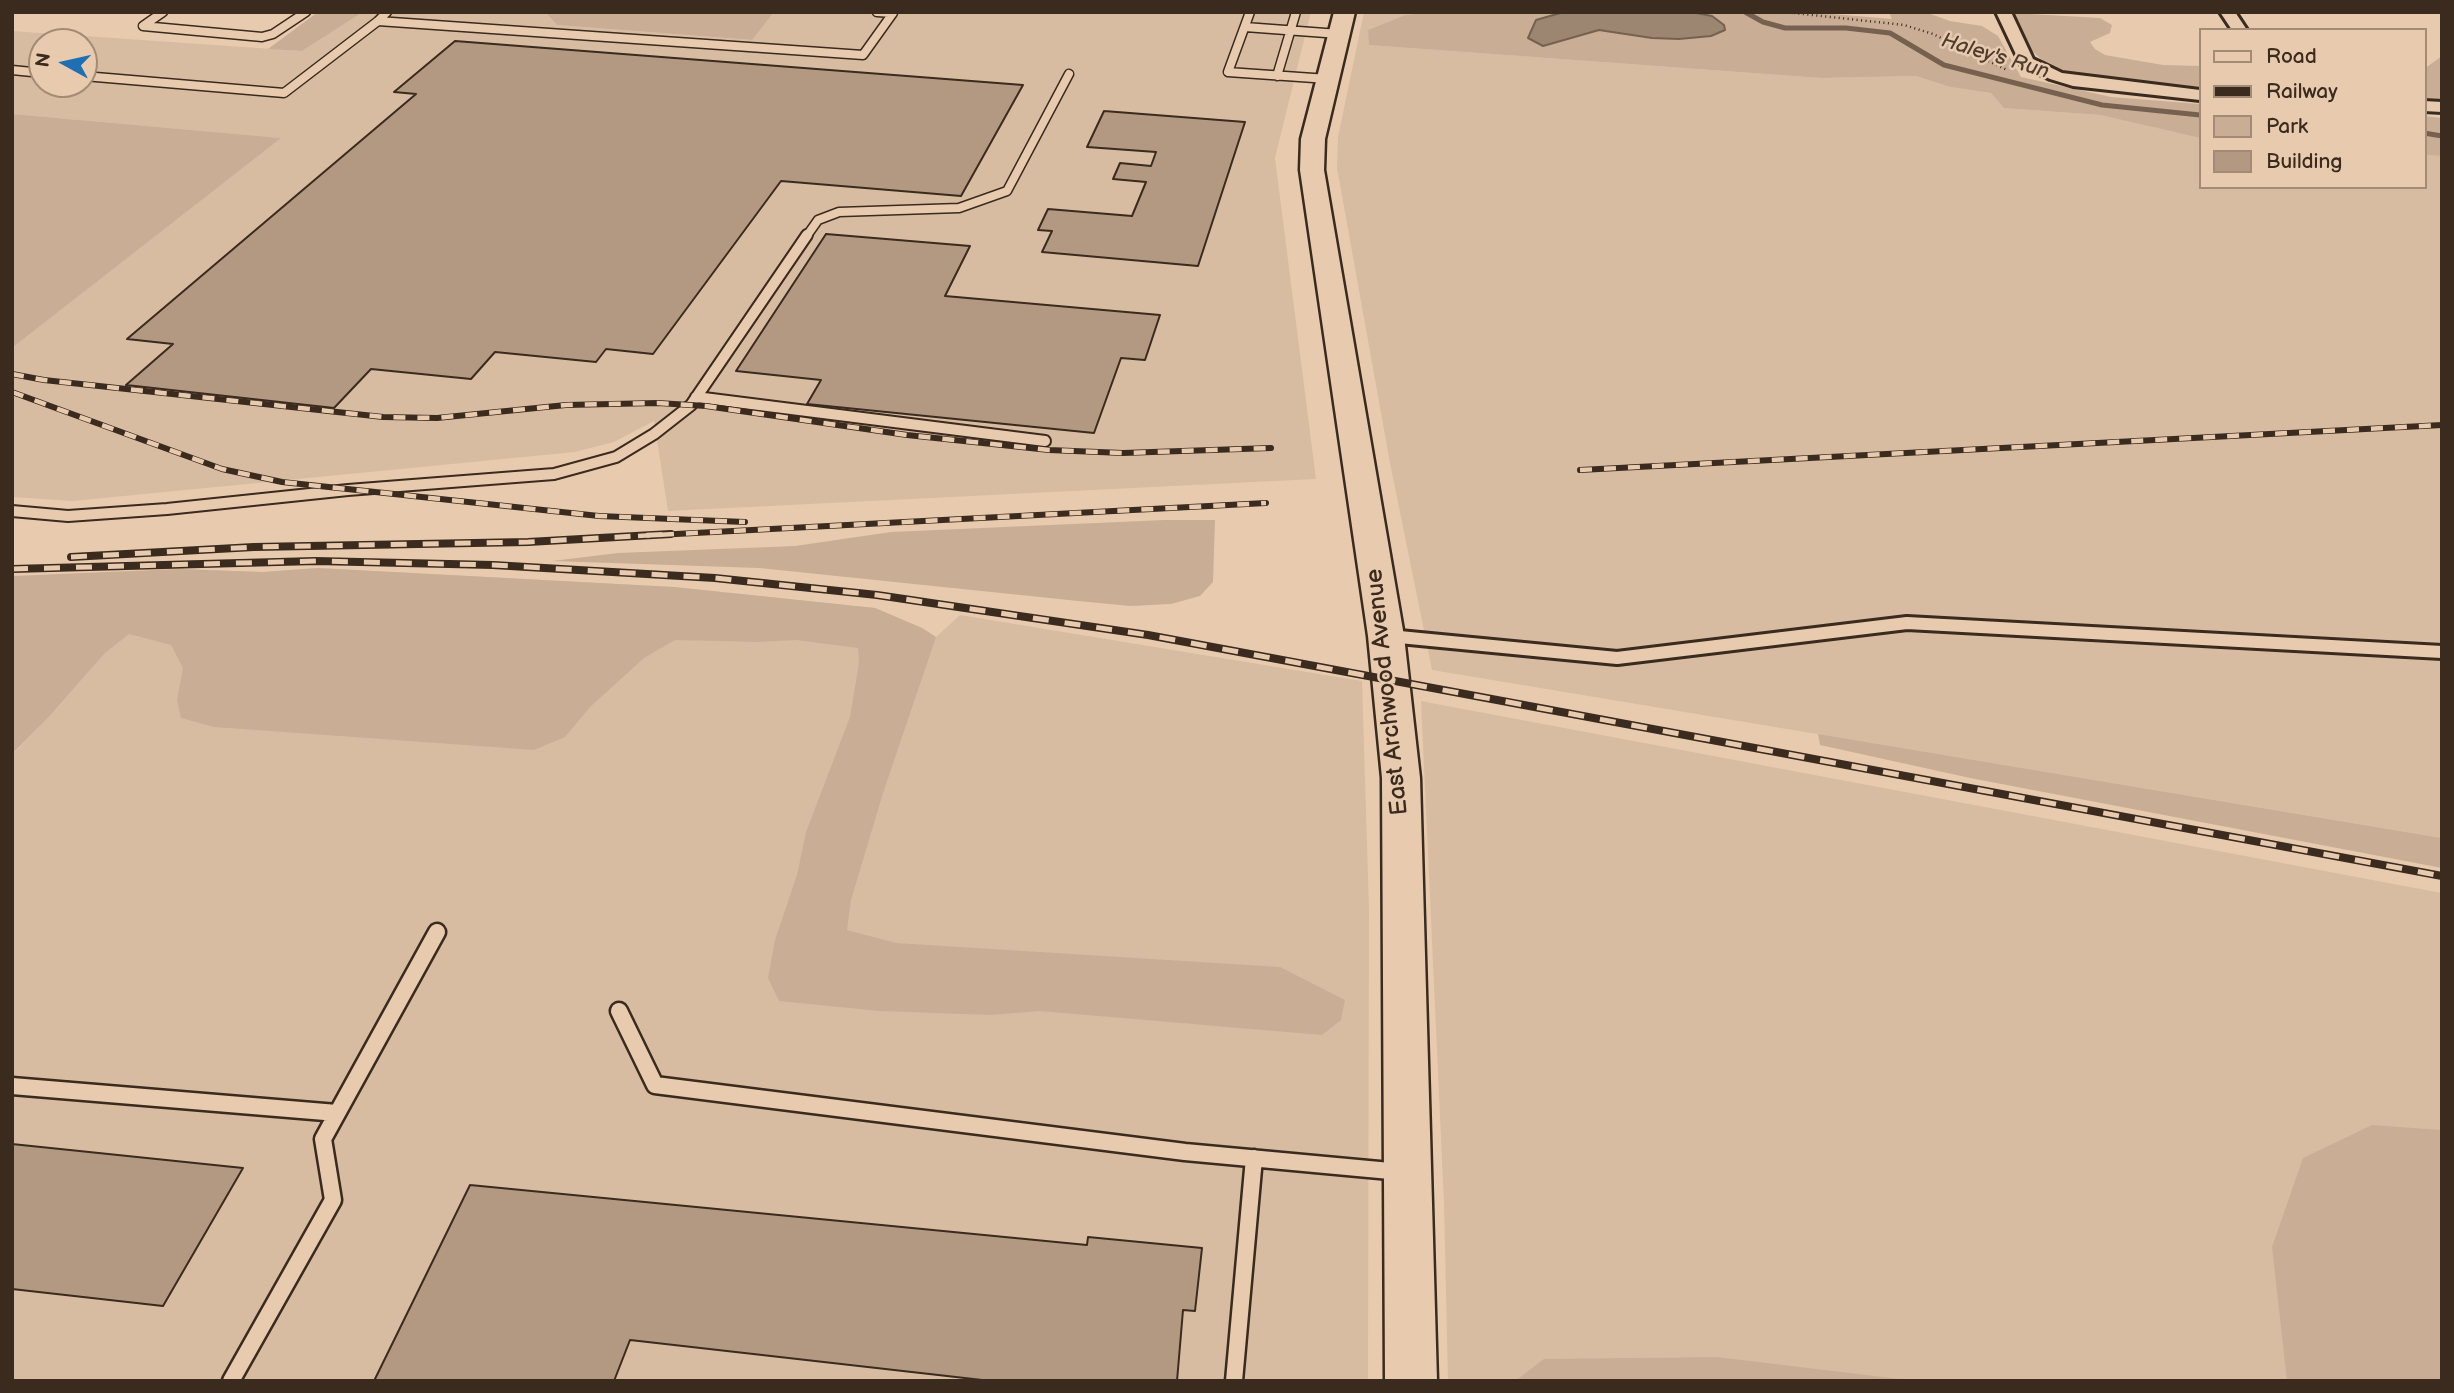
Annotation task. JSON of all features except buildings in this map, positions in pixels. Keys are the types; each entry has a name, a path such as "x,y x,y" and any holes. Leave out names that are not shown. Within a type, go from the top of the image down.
{"main road":[{"name":"East Archwood Avenue","path":"1342,23 1313,139 1312,170 1387,636 1401,778 1411,1381"}],"street":[{"path":"2003,12 2027,62 2041,70 2073,81 2198,95"},
{"path":"2227,12 2239,28"}],"lane":[{"path":"163,12 144,26 262,37 273,34 306,12"},
{"path":"98,77 284,93 387,12"},
{"path":"378,21 863,55 892,13 877,12"},
{"path":"1250,12 1228,72 1328,79"},
{"path":"1277,76 1296,12"},
{"path":"1245,27 1291,30 1342,23"},
{"path":"12,511 68,516 155,510 348,490 554,474 616,457 654,434 691,405 818,220 839,212 959,208 1007,191 1069,74"},
{"path":"696,397 1045,441"},
{"path":"1387,636 1617,658 1907,623 2442,652"},
{"path":"230,1381 333,1200 323,1139 437,932"},
{"path":"619,1012 655,1085 1185,1152 1408,1173"},
{"path":"12,1086 337,1113"},
{"path":"1234,1381 1254,1158"}],"path":[{"path":"1786,12 1904,25 1933,34 1997,67"}],"shaded area":[{"path":"363,12 545,12 557,25 751,40 774,12 1311,12 1275,158 1316,479 668,511 654,421 614,442 575,452 73,501 12,497 12,348 280,138 12,114 12,31 28,32 28,98 98,98 98,37 302,51"},
{"path":"1364,12 1435,12 1405,15 1368,30 1370,45 1821,78 1916,76 1950,87 1991,93 2005,108 2100,115 2198,138 2198,189 2426,189 2426,155 2442,156 2442,838 1432,670 1390,463 1337,168 1338,137"},
{"path":"1564,12 1691,12 1712,16 1724,25 1725,30 1711,36 1679,39 1599,30 1543,46 1528,38 1536,20"},
{"path":"318,568 674,587 875,608 922,628 936,637 960,615 1362,681 1369,909 1368,1381 12,1381 12,755 47,719 178,569 263,572"},
{"path":"1421,701 2442,893 2442,1381 1448,1381 1444,1204"}],"green space":[{"path":"318,12 363,12 302,51 268,49"},
{"path":"545,12 774,12 752,40 557,25"},
{"path":"1435,12 1808,12 1892,19 1889,12 1925,12 1950,21 1982,26 1998,36 2021,77 2111,97 2198,104 2198,138 2100,115 2004,108 1991,93 1950,87 1916,76 1821,78 1369,45 1368,30 1405,15"},
{"path":"2013,13 2100,18 2112,25 2110,33 2090,42 2095,49 2105,55 2163,65 2198,66 2198,88 2092,78 2059,70 2044,62 2031,50 2012,17"},
{"path":"2442,56 2442,100 2426,99 2426,68"},
{"path":"12,114 281,138 12,348"},
{"path":"2426,116 2442,118 2442,156 2426,155"},
{"path":"1215,520 1213,582 1200,596 1171,604 1130,606 759,568 552,561 618,553 795,546 891,532"},
{"path":"318,568 674,587 875,608 922,628 936,637 883,793 851,900 847,930 896,943 1280,967 1345,1000 1341,1020 1322,1035 1039,1011 991,1015 879,1011 779,1001 768,978 775,940 797,875 806,832 850,717 859,663 858,648 796,640 675,640 644,658 590,707 565,737 534,750 214,727 181,718 177,700 183,668 171,645 129,634 105,653 12,754 12,576 178,569 263,572"},
{"path":"1818,734 2442,838 2442,868 1970,778 1820,745"},
{"path":"2372,1125 2442,1130 2442,1381 2287,1381 2272,1247 2303,1158"},
{"path":"1717,1357 1916,1381 1515,1381 1544,1359"}],"waterway":[{"name":"Haley's Run","path":"1745,12 1763,22 1785,28 1846,28 1890,33 1944,65 2102,105 2198,115"},
{"name":"Haley's Run","path":"2426,133 2442,136"}],"railway":[{"path":"12,374 44,380 383,417 437,418 566,405 658,403 706,406 907,435 1049,450 1123,453 1271,448"},
{"path":"12,392 222,469 282,482 599,516 745,522"},
{"path":"1580,470 2442,425"},
{"path":"638,536 1266,503"},
{"path":"71,557 254,547 528,542 671,534"},
{"path":"12,569 316,561 493,565 715,578 877,595 1148,635 2442,876"}]}
